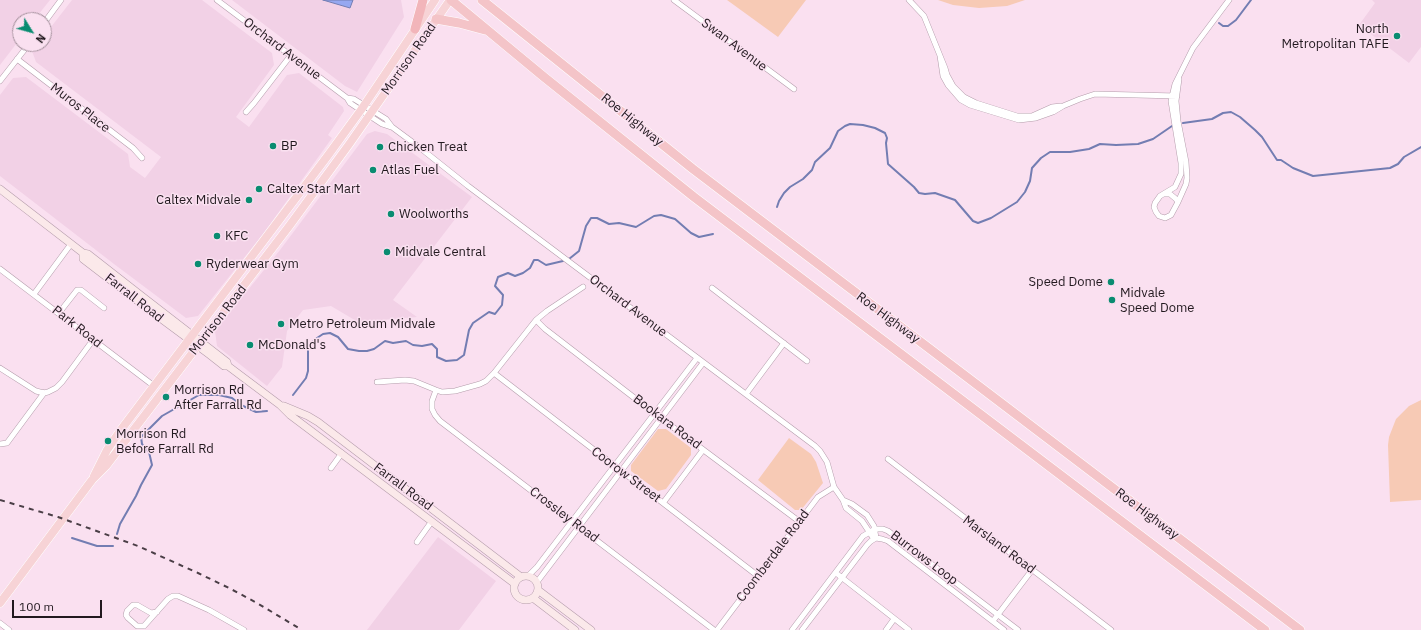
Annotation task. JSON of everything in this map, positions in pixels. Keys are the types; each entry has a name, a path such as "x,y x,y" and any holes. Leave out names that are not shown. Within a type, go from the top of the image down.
{"highway":[{"path":"415,28 422,0"},
{"name":"Roe Highway","path":"451,0 550,82 694,197 1265,630"},
{"name":"Roe Highway","path":"482,0 693,169 1300,630"},
{"path":"436,20 459,23 489,31"}],"main road":[{"name":"Morrison Road","path":"92,480 107,450 363,108 435,0"},
{"name":"Morrison Road","path":"0,603 92,480 106,466 290,225 451,0"},
{"name":"Farrall Road","path":"0,189 83,253 84,259 199,344 227,362 228,366 280,405 290,415 308,427 515,584"},
{"name":"Farrall Road","path":"280,405 312,419 507,566 524,576"},
{"path":"308,427 312,419"},
{"path":"333,446 339,439"},
{"path":"367,472 372,464"},
{"path":"394,492 399,484"},
{"path":"501,574 507,566"},
{"path":"524,576 533,578 537,582 538,590 537,594 533,598 525,600 518,597 514,590 517,580 524,576"},
{"path":"538,590 591,630"},
{"path":"533,598 575,630"}],"street":[{"path":"52,12 61,0"},
{"name":"Orchard Avenue","path":"217,0 347,98 350,103 386,120 392,128 419,147 474,191 820,451 827,462 834,487 848,510 862,521 875,539"},
{"name":"Swan Avenue","path":"674,0 794,89"},
{"path":"910,0 924,16 940,56 943,76 948,85 961,100 970,105 1019,120 1036,118 1095,94 1147,96 1174,99"},
{"path":"1174,99 1186,162 1187,178 1186,184 1174,211 1169,217 1166,218 1159,216 1156,212 1154,207 1156,200 1175,187 1182,174 1174,99 1175,84 1193,48 1229,0"},
{"path":"0,81 23,52"},
{"path":"246,112 254,104 291,55"},
{"name":"Muros Place","path":"17,59 133,148 142,158"},
{"path":"1164,194 1170,194 1178,202"},
{"path":"34,294 71,244"},
{"name":"Park Road","path":"0,269 154,386"},
{"path":"377,382 405,380 414,381 436,390 449,392 473,386 486,380 494,373 536,320 582,287"},
{"path":"712,288 807,361"},
{"path":"59,313 77,290 81,290 104,308"},
{"name":"Bookara Road","path":"536,320 545,329 654,413 800,522"},
{"path":"0,368 36,391 44,393 53,391 62,382 93,340"},
{"path":"746,394 784,343"},
{"path":"524,576 537,567 549,552 697,358"},
{"path":"537,582 703,363"},
{"name":"Coorow Street","path":"494,373 758,576"},
{"name":"Crossley Road","path":"436,390 432,401 432,409 440,421 715,630"},
{"path":"0,444 7,443 44,393"},
{"path":"634,440 640,445"},
{"path":"663,503 703,450"},
{"path":"331,468 342,453"},
{"name":"Marsland Road","path":"888,459 1111,630"},
{"name":"Coomberdale Road","path":"715,630 818,497 834,487"},
{"path":"592,495 599,500"},
{"name":"Orchard Avenue","path":"843,500 852,504 867,515 875,529 875,539"},
{"path":"417,542 432,521"},
{"name":"Burrows Loop","path":"794,628 863,536 875,529 882,529 888,531 902,541 1018,630"},
{"name":"Burrows Loop","path":"802,630 867,545 875,539 888,541 1004,630"},
{"path":"896,548 902,541"},
{"path":"549,552 556,557"},
{"path":"919,565 924,558"},
{"path":"992,621 1032,570"},
{"path":"836,573 909,630"},
{"path":"944,585 950,578"},
{"path":"156,612 151,613 137,605 133,605 127,611 126,615 137,626 144,626 168,599 173,596 178,596 209,610 235,628 244,630"},
{"path":"968,602 973,596"},
{"path":"814,601 821,606"},
{"path":"886,630 894,619"},
{"path":"0,623 9,630"},
{"path":"794,628 802,630"}],"shaded area":[{"path":"0,0 50,0 40,12 12,12 12,49 0,65"},
{"path":"72,0 202,0 272,53 274,65 236,117 249,127 287,75 299,73 343,107 344,111 328,135 332,138 263,234 198,316 186,318 0,176 0,95 13,78 26,77 128,154 130,167 145,178 161,157 36,62 32,52 52,52 52,26"},
{"path":"232,0 323,0 350,8 353,0 401,0 404,17 357,92 345,86"},
{"path":"727,0 806,0 778,37"},
{"path":"938,0 1025,0 1007,6 979,8 953,5"},
{"name":"North Metropolitan TAFE","path":"1372,0 1421,0 1421,47 1409,63 1359,25 1375,3"},
{"path":"375,131 387,134 472,197 393,300 417,317 358,322 331,306 303,310 287,331 282,367 267,386 217,346 215,331 280,250 367,134"},
{"path":"1421,400 1421,500 1390,502 1389,437 1396,419 1409,406"},
{"path":"658,429 666,429 691,448 691,455 666,489 658,491 631,471 631,465"},
{"path":"789,438 811,454 816,462 823,483 801,510 795,510 758,480"},
{"path":"438,537 496,581 459,630 367,630"}],"water":[{"path":"323,0 353,0 350,8"}],"waterway":[{"path":"1219,23 1223,26 1228,26 1236,20 1251,0"},
{"path":"1183,123 1212,119 1223,113 1231,112 1240,117 1262,137 1277,160 1281,160 1293,168 1313,176 1390,168 1398,164 1404,157 1421,147"},
{"path":"777,207 784,193 790,187 803,179 812,170 815,162 830,148 838,131 850,124 875,128 885,133 887,138 888,164 919,193 935,193 955,200 973,221 978,223 991,218 1017,202 1025,192 1030,181 1032,168 1041,158 1050,152 1070,152 1089,149 1100,144 1138,144 1153,139 1172,126"},
{"path":"569,259 579,251 586,226 591,218 597,218 609,224 619,223 636,227 654,216 661,215 675,219 691,233 699,237 713,234"},
{"path":"293,395 306,378 308,371 308,348 314,340 323,334 330,333 338,337 348,349 359,351 374,349 385,341 393,343 406,341 413,345 422,346 432,344 437,349 437,357 446,361 457,360 464,355 469,330 473,323 489,312 495,314 502,305 503,295 495,286 498,277 508,273 515,276 523,273 530,268 534,260 538,260 546,265 563,261"},
{"path":"117,534 120,524 152,465 149,452 142,444 141,437 162,416 199,395 219,395 232,398 241,405 256,412 267,411"},
{"path":"72,538 97,546 113,546"}],"railway":[{"path":"0,500 58,517 138,546 229,588 302,630"}],"place":[{"name":"North Metropolitan TAFE","path":"1397,36"},
{"name":"BP","path":"273,146"},
{"name":"Chicken Treat","path":"380,147"},
{"name":"Atlas Fuel","path":"373,170"},
{"name":"Caltex Star Mart","path":"259,189"},
{"name":"Caltex Midvale","path":"249,200"},
{"name":"Woolworths","path":"391,214"},
{"name":"KFC","path":"217,236"},
{"name":"Midvale Central","path":"387,252"},
{"name":"Ryderwear Gym","path":"198,264"},
{"name":"Speed Dome","path":"1111,282"},
{"name":"Midvale Speed Dome","path":"1112,300"},
{"name":"Metro Petroleum Midvale","path":"281,324"},
{"name":"McDonald's","path":"250,345"},
{"name":"Morrison Rd After Farrall Rd","path":"166,397"},
{"name":"Morrison Rd Before Farrall Rd","path":"108,441"}]}
